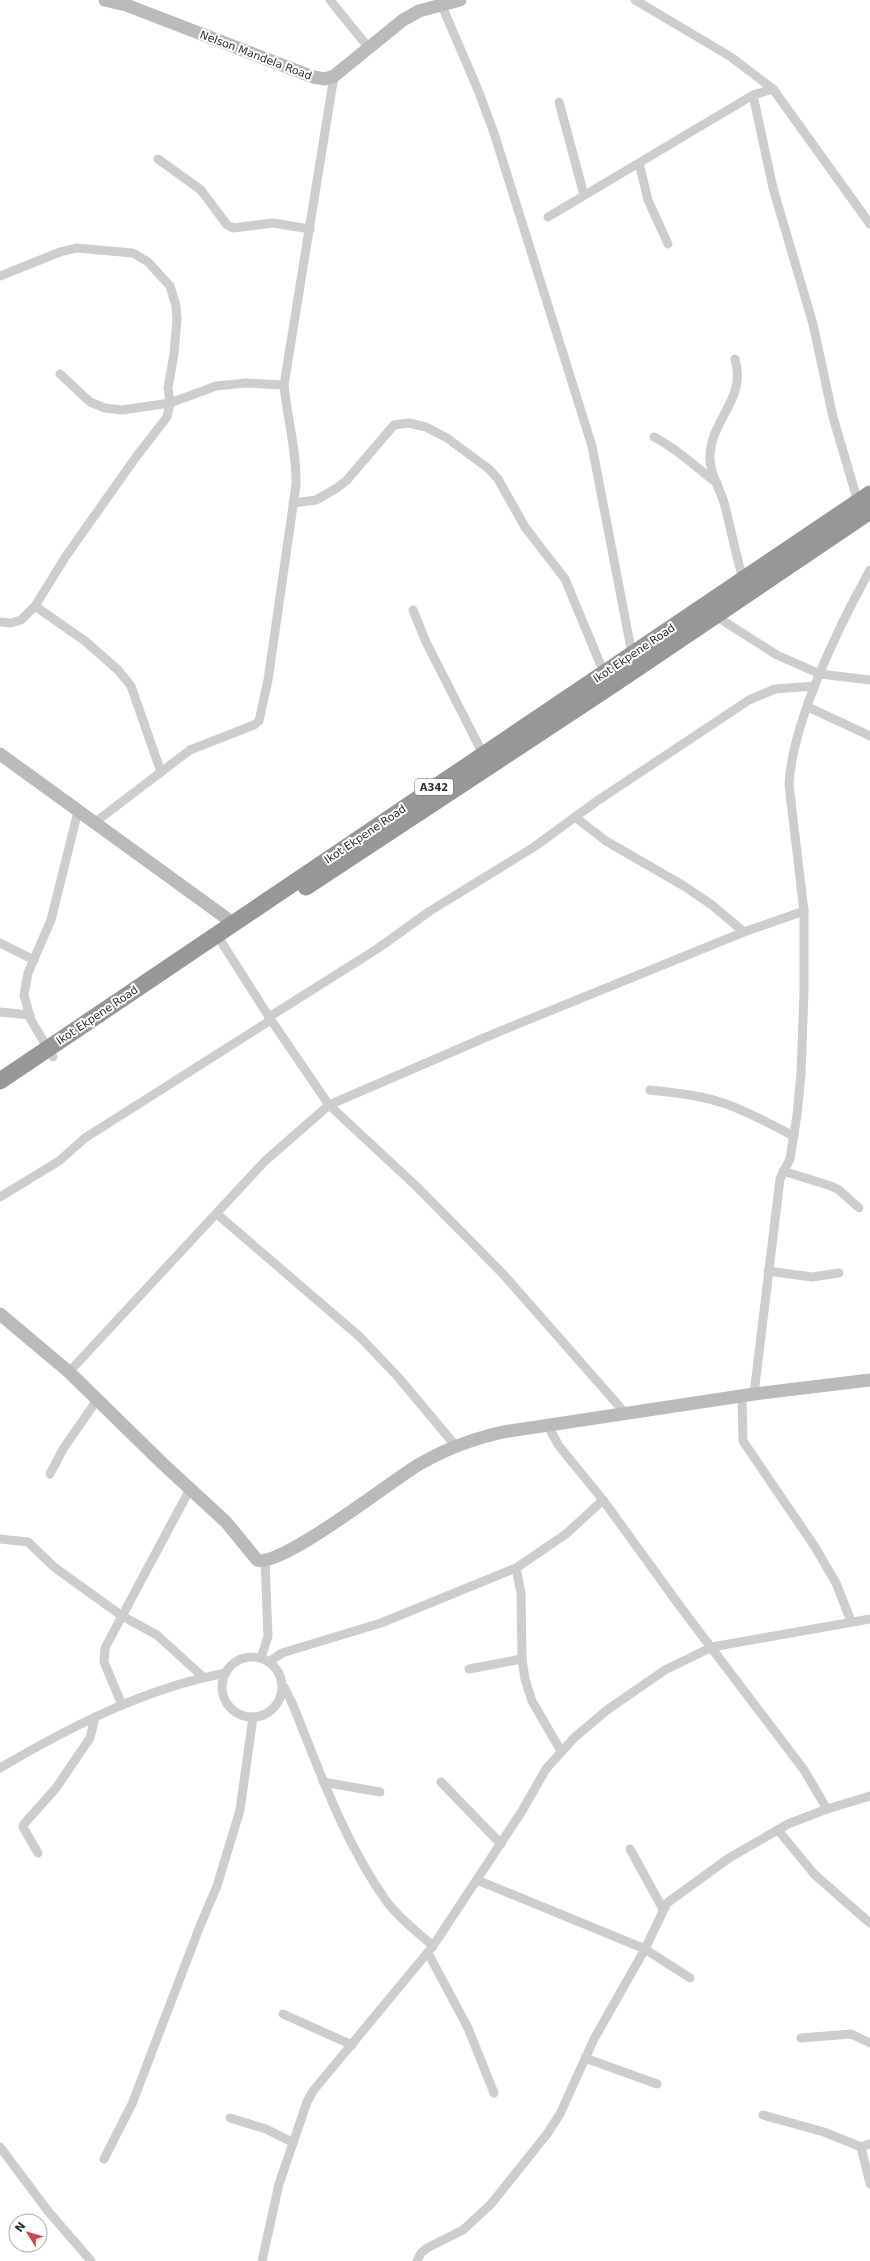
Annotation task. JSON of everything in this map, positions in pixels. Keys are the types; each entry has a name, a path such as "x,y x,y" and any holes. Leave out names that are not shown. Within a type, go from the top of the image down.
{"highway":[{"name":"Ikot Ekpene Road","path":"0,1092 51,1052 233,922 744,579 866,502"},
{"name":"Ikot Ekpene Road","path":"0,1081 51,1052 222,943 714,616 866,502"}],"street":[{"name":"Nelson Mandela Road","path":"105,0 154,14 313,77 325,79 334,76"},
{"path":"330,0 368,47"},
{"path":"94,823 190,750 254,725 259,721 268,680 293,503 296,463 287,413 284,384 334,76 403,20 418,11 442,6 458,0"},
{"path":"635,0 731,57 773,89 870,224"},
{"path":"442,6 478,90 494,133 580,405 594,454 632,654"},
{"path":"548,217 753,95 773,89"},
{"path":"753,95 773,188 813,324 833,417 866,502"},
{"path":"560,102 584,195"},
{"path":"158,159 201,190 227,225 233,228 273,223 310,229"},
{"path":"639,163 648,200 668,244"},
{"path":"0,276 60,252 76,248 133,253 148,262 170,286 176,306 176,338 168,388 170,403 167,417 136,457 66,556 35,606 21,620 10,623 0,622"},
{"path":"735,359 739,371 737,388 712,445 710,457 717,483 725,504 734,551 744,579"},
{"path":"60,374 90,402 105,408 122,410 170,403 216,386 246,383 284,384"},
{"path":"293,503 316,500 337,488 352,475 394,425 410,423 426,427 447,438 489,469 498,479 525,527 565,579 604,673"},
{"path":"654,437 670,444 717,483"},
{"path":"851,1621 836,1583 815,1547 744,1444 742,1436 768,1271 780,1179 790,1159 801,1074 804,1027 804,910 789,785 794,746 820,674 870,570"},
{"path":"35,606 85,641 118,670 131,686 161,772"},
{"path":"413,610 426,642 483,754"},
{"path":"714,616 777,655 820,674 870,680"},
{"path":"0,1197 59,1161 85,1138 377,949 430,911 534,847 575,817 711,724 749,700 775,689 815,686"},
{"path":"808,707 870,736"},
{"path":"0,754 78,812 233,922"},
{"path":"51,1052 30,1015 24,995 28,973 51,920 78,812"},
{"path":"575,817 606,841 695,894 744,932"},
{"path":"69,1372 265,1161 329,1105 498,1032 744,932 804,910"},
{"path":"0,943 34,960"},
{"path":"222,943 270,1018 329,1105 415,1185 504,1275 626,1414"},
{"path":"0,1012 30,1015"},
{"path":"650,1090 688,1094 728,1104 794,1136"},
{"path":"783,1171 831,1186 839,1190 859,1208"},
{"path":"217,1214 360,1337 398,1377 455,1446"},
{"path":"768,1271 812,1277 839,1273"},
{"path":"0,1314 69,1372 226,1522 257,1560 264,1561 290,1550 314,1536 418,1465 455,1446 495,1434 748,1395 870,1380"},
{"path":"50,1474 63,1449 97,1400"},
{"path":"548,1426 559,1446 603,1500 677,1603 712,1647 804,1770 827,1809"},
{"path":"122,1705 107,1670 104,1655 105,1648 190,1489"},
{"path":"265,1660 282,1653 381,1623 516,1568 566,1534 603,1500"},
{"path":"0,1539 28,1542 54,1567 122,1616 157,1635 203,1677"},
{"path":"264,1561 268,1636 265,1660"},
{"path":"516,1568 521,1593 522,1659 525,1680 532,1701 561,1751"},
{"path":"262,2261 279,2184 292,2142 307,2102 313,2091 431,1949 501,1844 546,1770 561,1751 607,1710 638,1688 665,1670 712,1647 851,1621 870,1619"},
{"path":"284,1687 274,1708 267,1714 253,1717 237,1713 226,1703 222,1687 226,1673 238,1661 251,1657 265,1660 274,1666 293,1705 340,1821 387,1902 431,1949 468,2028 494,2093"},
{"path":"469,1670 522,1659"},
{"path":"0,1768 95,1717 138,1698 203,1677 226,1673"},
{"path":"38,1853 23,1827 24,1824 56,1788 90,1738 94,1729 95,1717"},
{"path":"104,2159 132,2104 200,1926 217,1886 240,1810 253,1717"},
{"path":"323,1782 380,1792"},
{"path":"441,1782 501,1844"},
{"path":"417,2261 421,2253 427,2248 463,2230 492,2204 517,2173 560,2114 594,2039 644,1949 667,1903 729,1858 778,1830 827,1809 870,1796"},
{"path":"778,1830 814,1874 870,1922"},
{"path":"630,1849 663,1909"},
{"path":"477,1880 644,1949 690,1978"},
{"path":"284,2014 352,2045"},
{"path":"801,2038 851,2034 870,2043"},
{"path":"585,2058 657,2084"},
{"path":"763,2115 866,2145 870,2184"},
{"path":"230,2118 266,2129 292,2142"},
{"path":"0,2148 44,2206 91,2261"}]}
